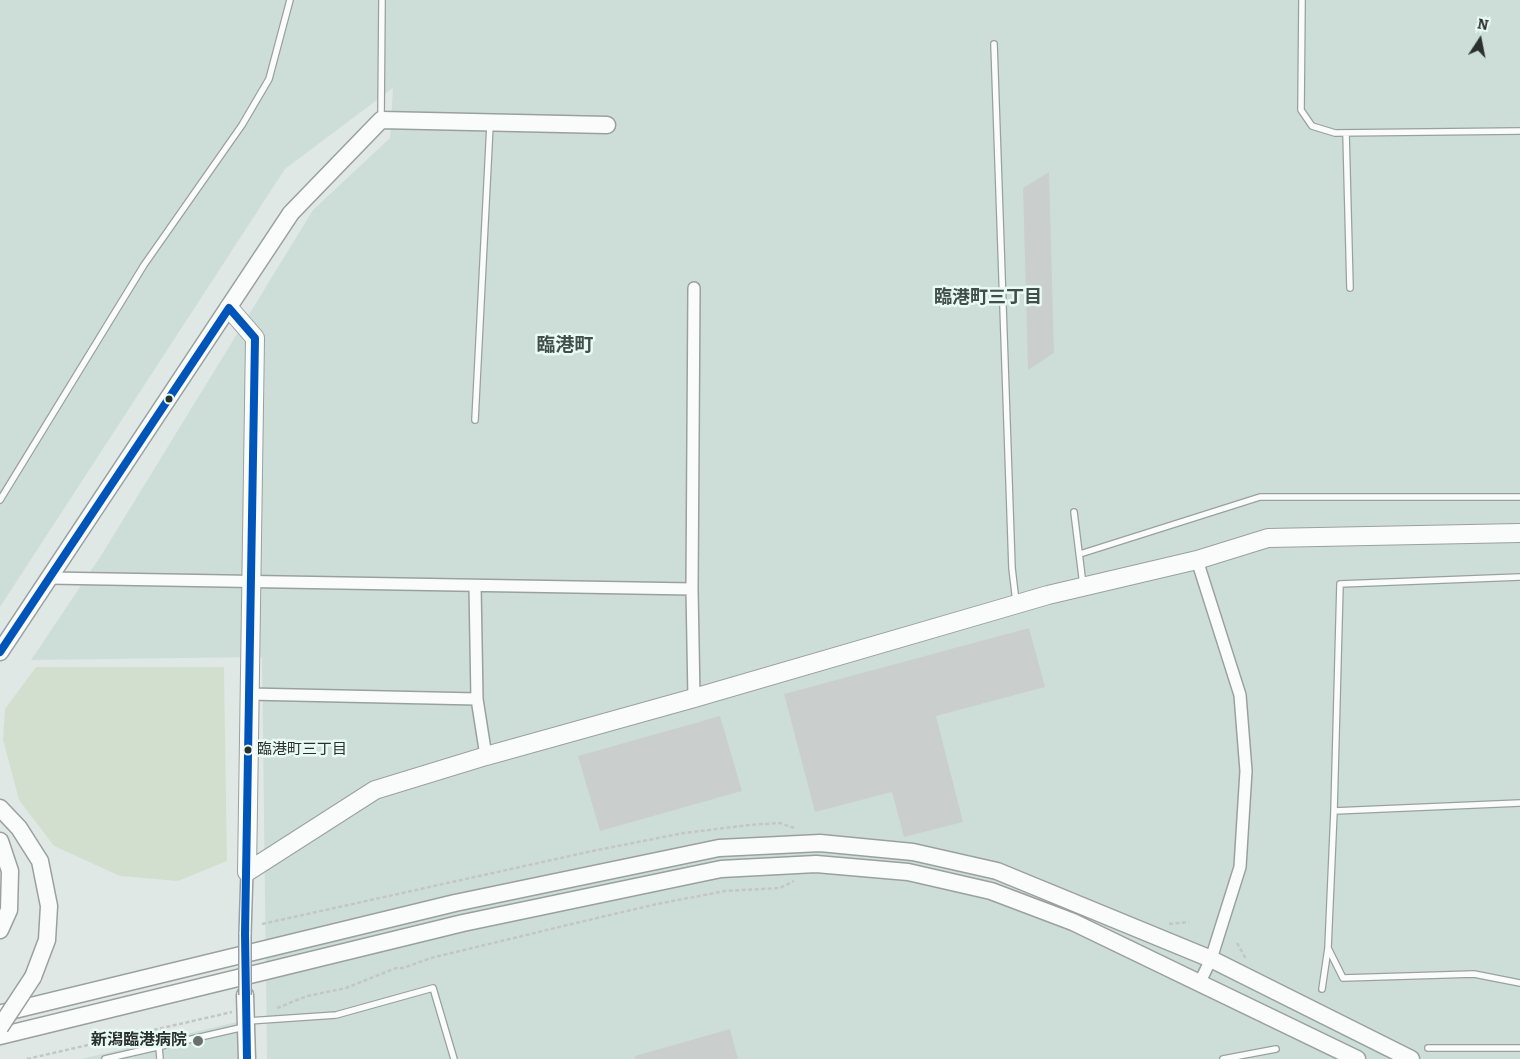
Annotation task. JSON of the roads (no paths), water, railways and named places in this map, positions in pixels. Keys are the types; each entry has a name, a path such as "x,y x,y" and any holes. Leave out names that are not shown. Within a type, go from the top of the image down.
{"main road":[{"path":"228,308 255,338 247,872"},
{"path":"247,872 375,790 486,756 694,698 1016,604 1197,560 1268,538 1520,534"}],"street":[{"path":"0,652 291,213 381,120 607,125"},
{"path":"694,288 692,589 694,698"},
{"path":"1197,560 1240,695 1246,771 1240,866 1211,959 1200,982"},
{"path":"49,578 692,589"},
{"path":"475,586 478,699 486,756"},
{"path":"249,694 478,699"},
{"path":"0,808 19,828 40,861 49,906 47,940 33,977 0,1027"},
{"path":"0,841 10,871 9,910 0,930"},
{"path":"0,1013 455,903 719,848 820,843 912,852 997,871 1211,959 1411,1059"},
{"path":"0,1036 463,923 721,869 816,864 908,872 991,891 1073,922 1357,1059"},
{"path":"247,872 245,995 242,1020 247,1059"}],"lane":[{"path":"0,500 144,265 242,125 269,79 290,0"},
{"path":"381,120 382,0"},
{"path":"1302,0 1301,110 1312,126 1335,133 1520,131"},
{"path":"994,44 1012,568 1016,604"},
{"path":"475,420 490,122"},
{"path":"1346,133 1350,288"},
{"path":"1080,554 1260,497 1520,497"},
{"path":"1074,512 1084,587"},
{"path":"1322,989 1328,948 1340,584 1520,577"},
{"path":"1334,810 1520,802"},
{"path":"1328,948 1343,978 1474,974 1520,983"},
{"path":"105,1059 159,1047 242,1020 336,1015 433,988 454,1059"},
{"path":"159,1047 160,1059"},
{"path":"1428,1048 1520,1048"},
{"path":"1223,1059 1276,1049"}],"place":[{"name":"臨港町三丁目","path":"248,750"},
{"name":"新潟臨港病院","path":"198,1041"}],"district":[{"name":"臨港町三丁目","path":"988,298"},
{"name":"臨港町","path":"565,346"}]}
